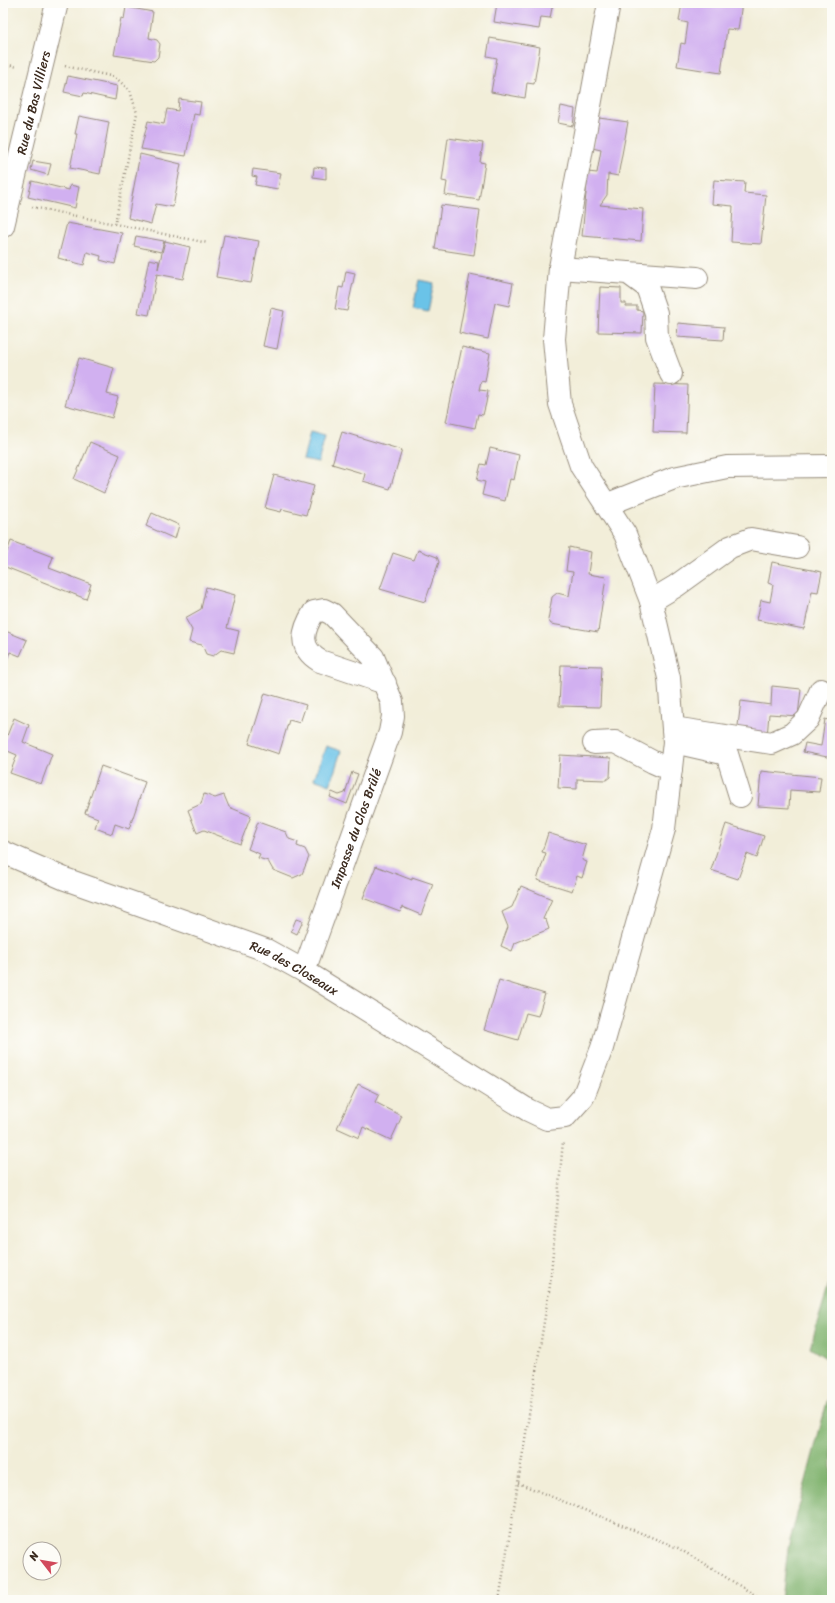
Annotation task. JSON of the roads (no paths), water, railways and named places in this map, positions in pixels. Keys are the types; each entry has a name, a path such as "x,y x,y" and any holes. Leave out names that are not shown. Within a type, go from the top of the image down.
{"street":[{"name":"Rue du Bas Villiers","path":"3,226 10,202 56,3"},
{"path":"594,743 615,742 671,770 674,735 670,678 651,602 625,534 581,466 560,404 554,339 560,268 609,3"},
{"path":"560,268 697,278"},
{"path":"628,273 647,287 656,313 657,337 671,374"},
{"path":"606,505 674,478 727,467 832,466"},
{"path":"651,602 730,547 751,539 797,547"},
{"name":"Impasse du Clos Brûlé","path":"304,971 390,732 393,716 392,702 385,684"},
{"path":"674,735 772,743 792,734 808,718 821,690"},
{"path":"674,735 727,754 740,796"},
{"name":"Rue des Closeaux","path":"3,852 65,878 266,950 304,971 528,1110 547,1119 565,1117 583,1097 602,1048 664,829 671,770"}],"water":[{"path":"419,280 434,283 428,311 413,308"},
{"path":"310,432 325,436 318,463 303,460"},
{"path":"326,746 341,751 330,785 314,779"}]}
